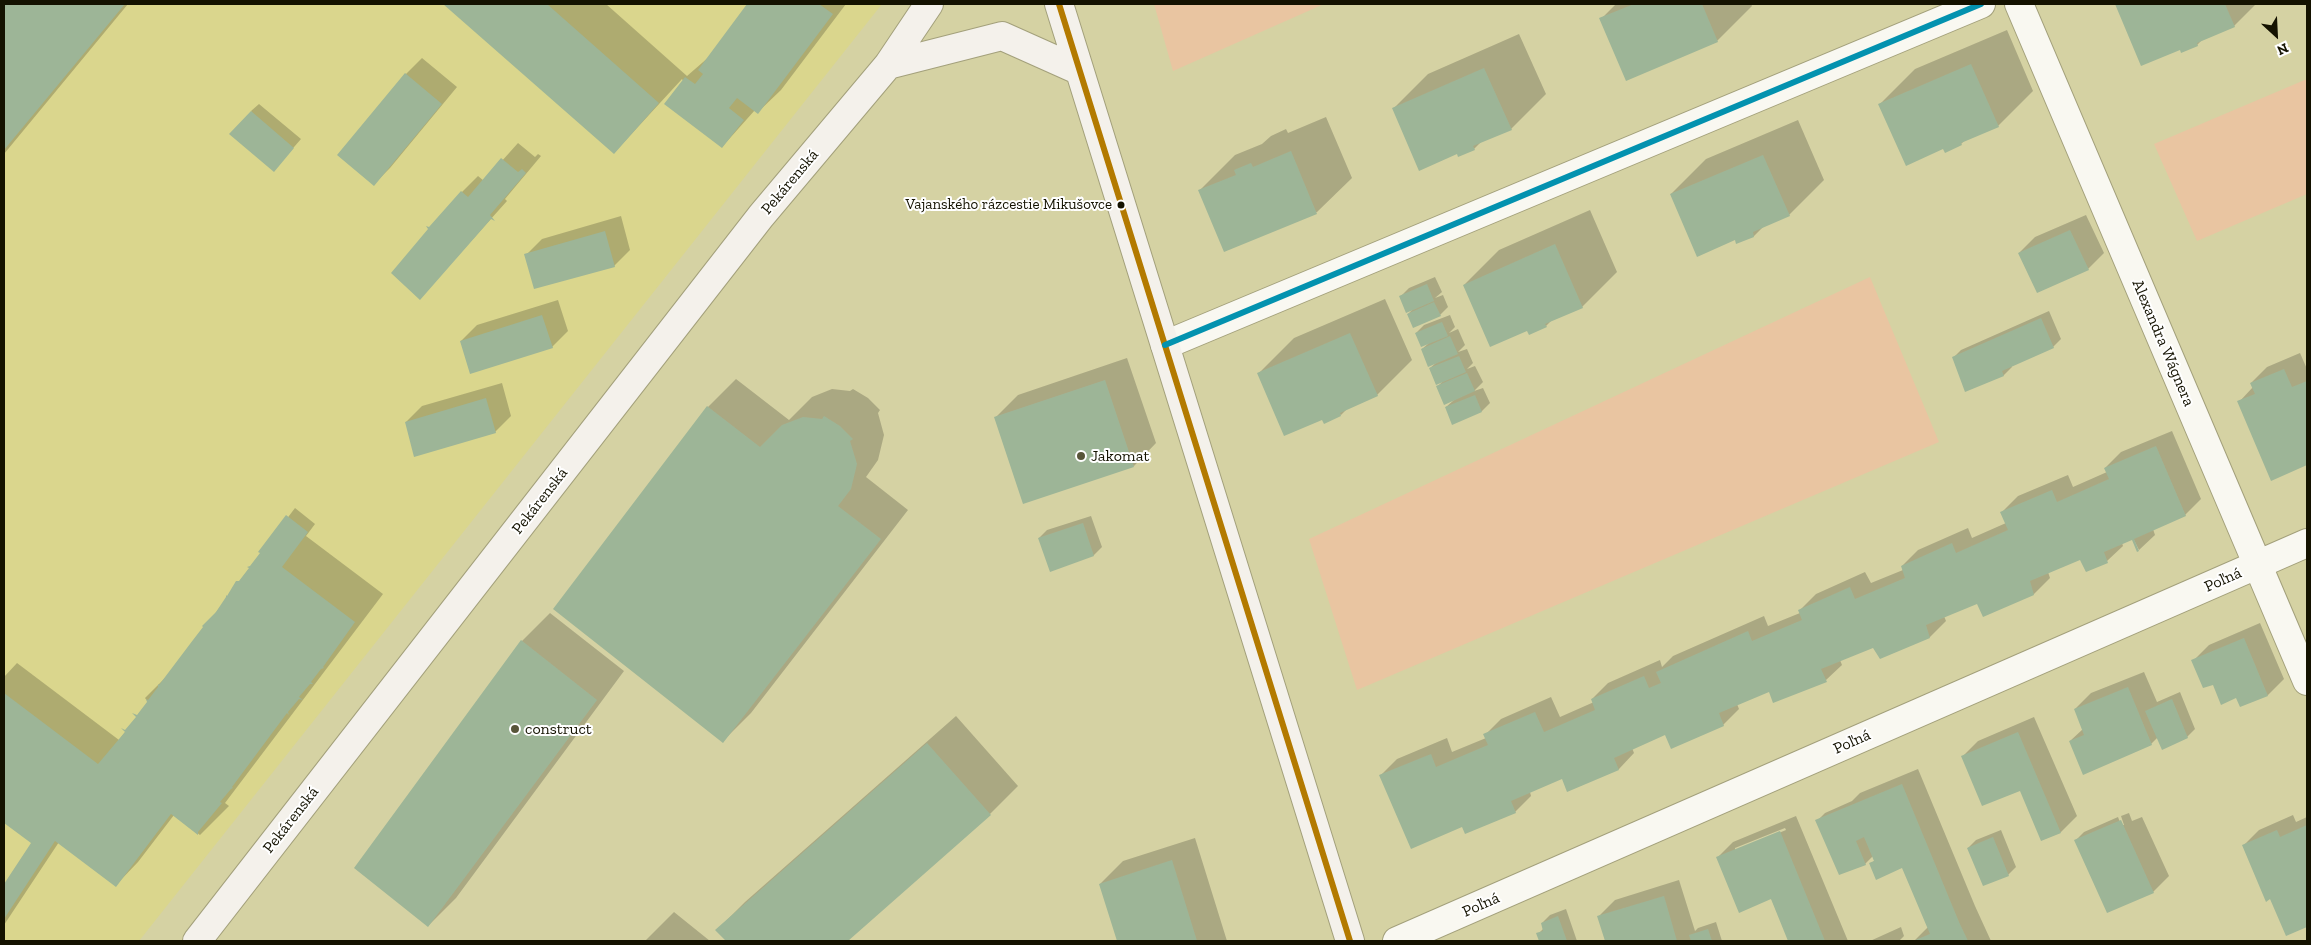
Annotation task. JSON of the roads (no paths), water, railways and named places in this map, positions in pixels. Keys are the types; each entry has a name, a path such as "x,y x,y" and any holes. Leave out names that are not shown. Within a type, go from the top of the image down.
{"street":[{"name":"Pekárenská","path":"197,941 761,216 888,65 929,4"},
{"path":"1059,4 1350,941"},
{"path":"1165,345 1981,4"},
{"name":"Alexandra Wágnera","path":"2020,4 2307,681"},
{"path":"888,65 1002,36 1078,70"},
{"name":"Poľná","path":"1397,941 2307,544"}],"place":[{"name":"Vajanského rázcestie Mikušovce","path":"1121,205"},
{"name":"Jakomat","path":"1081,456"},
{"name":"construct","path":"515,729"}]}
